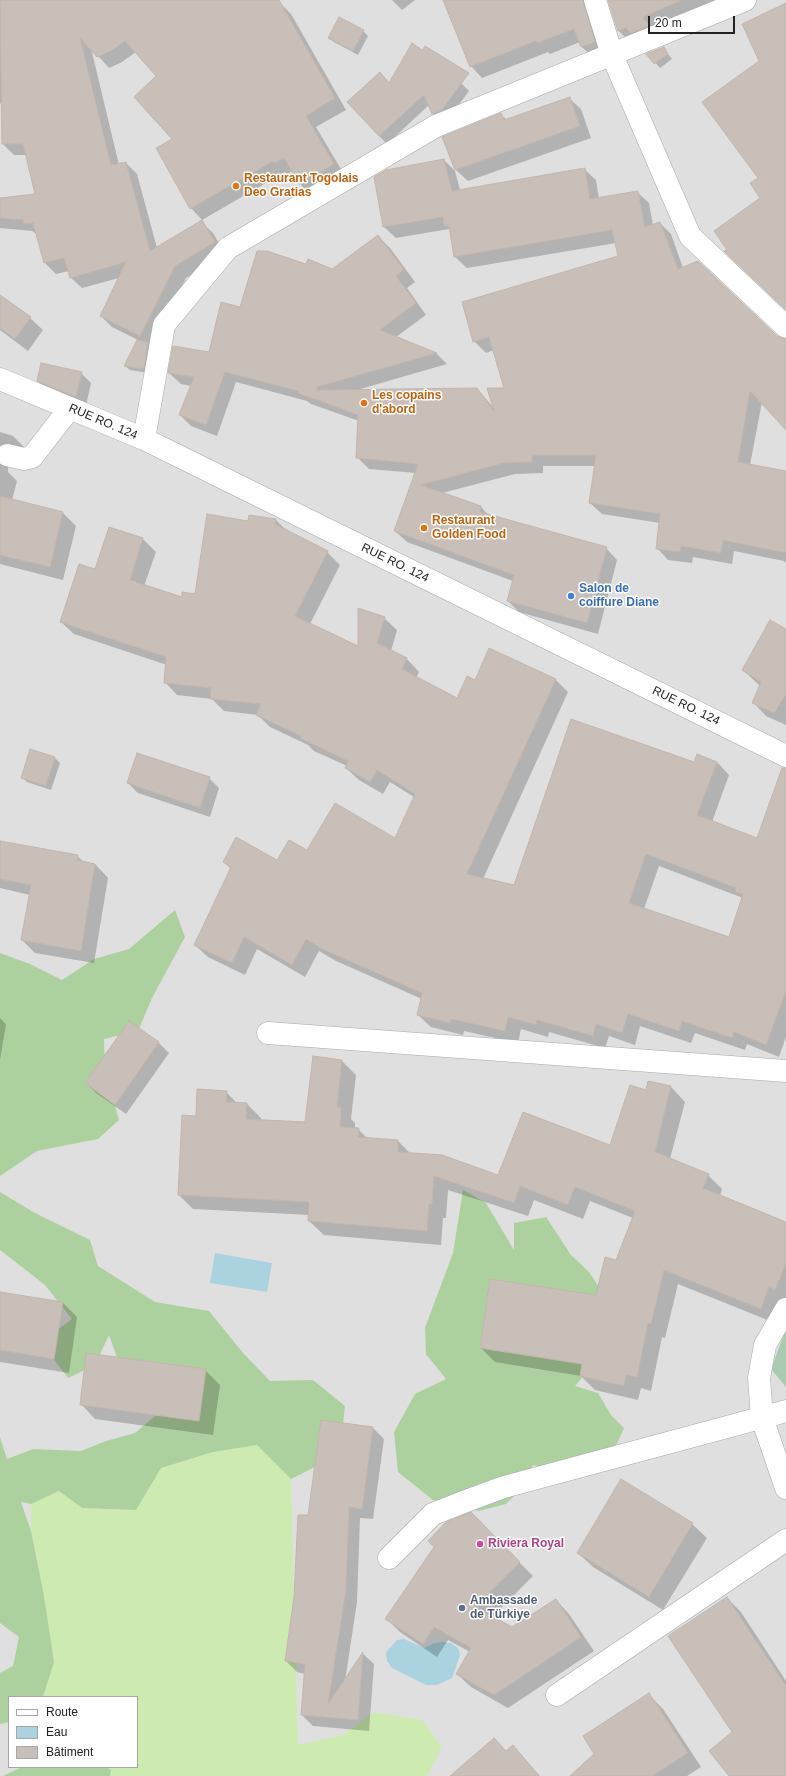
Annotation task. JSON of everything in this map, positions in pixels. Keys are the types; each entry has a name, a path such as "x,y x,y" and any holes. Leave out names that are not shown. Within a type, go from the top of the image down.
{"street":[{"path":"595,0 612,55 690,236 786,327"},
{"path":"144,439 164,325 228,248 436,126 744,0"},
{"name":"RUE RO. 124","path":"0,379 144,439 786,756"},
{"path":"7,455 24,459 32,457 70,408"},
{"path":"268,1033 786,1071"},
{"path":"786,1309 765,1345 759,1378 762,1418 786,1488"},
{"path":"389,1558 433,1514 466,1501 504,1487 786,1411"},
{"path":"557,1694 786,1540"}],"shaded area":[{"path":"0,0 786,0 786,1776 0,1776"}],"green space":[{"path":"175,910 185,937 152,998 138,1031 104,1039 105,1071 119,1120 98,1139 37,1151 0,1176 0,953 30,964 62,980 94,959 129,949"},
{"path":"463,1190 486,1203 514,1250 514,1223 546,1217 571,1255 589,1272 603,1293 593,1364 575,1386 598,1393 611,1415 624,1428 609,1461 588,1475 533,1465 521,1489 506,1504 479,1511 433,1500 398,1472 394,1432 415,1394 446,1379 426,1354 425,1328 453,1253"},
{"path":"0,1192 35,1213 90,1240 98,1266 155,1302 209,1311 243,1353 270,1381 313,1380 345,1406 340,1451 331,1459 291,1479 257,1445 213,1452 161,1468 136,1510 82,1508 59,1491 31,1504 21,1502 31,1531 44,1596 54,1662 43,1696 8,1696 8,1722 0,1724 0,1673 13,1666 19,1637 0,1623 0,1437 7,1459 33,1449 81,1451 106,1441 135,1433 168,1405 125,1380 109,1335 95,1365 68,1378 41,1342 72,1319 45,1285 0,1250"},
{"path":"786,1329 786,1387 771,1369"},
{"path":"257,1445 291,1479 298,1745 343,1735 374,1712 422,1720 442,1747 427,1776 110,1776 111,1770 108,1768 138,1768 138,1696 43,1696 54,1662 44,1596 31,1531 31,1504 59,1491 82,1508 136,1510 161,1468 213,1452"},
{"path":"20,1768 108,1768 111,1770 110,1776 3,1776"}],"water":[{"path":"215,1253 272,1263 267,1292 210,1283"},
{"path":"404,1639 424,1648 434,1643 443,1642 451,1643 458,1648 460,1655 452,1678 437,1685 426,1685 392,1668 387,1661 386,1652 397,1640"}],"building":[{"path":"0,0 279,0 335,98 306,116 334,164 299,184 284,158 275,163 273,161 190,209 156,148 172,139 134,97 156,76 125,41 111,51 97,57 80,38 111,165 126,162 150,251 202,220 215,242 175,266 140,336 100,316 126,262 70,278 64,258 44,263 33,223 24,224 23,220 0,218 0,198 35,194 23,144 2,144"},
{"path":"443,0 583,0 595,42 581,47 574,29 537,43 536,41 470,67"},
{"path":"608,0 682,0 643,17 649,26 630,33 626,28 618,31"},
{"path":"786,3 786,310 724,251 727,250 714,231 760,198 750,183 758,178 702,102 759,61 742,24"},
{"path":"339,17 364,30 353,51 328,38"},
{"path":"412,43 422,50 425,46 469,73 441,111 432,114 424,95 379,136 347,102 380,72 389,83"},
{"path":"664,47 668,54 654,64 646,54"},
{"path":"570,97 580,126 455,170 442,137 501,113 504,120"},
{"path":"444,159 452,191 585,168 590,199 638,191 645,227 660,222 678,269 698,261 777,336 786,339 786,430 750,391 738,462 786,471 786,553 723,540 721,553 681,546 680,552 656,549 660,514 589,503 596,455 532,455 532,462 503,463 421,485 481,506 480,512 607,547 587,623 507,601 514,575 394,531 418,464 356,458 358,415 298,393 298,391 225,372 206,425 179,415 194,377 168,373 173,346 209,352 221,302 240,307 257,251 267,251 306,264 308,259 332,269 378,235 404,270 396,276 416,303 380,330 437,353 317,387 317,390 477,388 494,411 487,388 504,388 489,337 473,342 462,302 618,256 612,230 454,257 449,226 444,226 443,217 383,227 374,177 386,170"},
{"path":"0,295 31,317 15,339 0,328"},
{"path":"137,340 148,342 144,369 124,366"},
{"path":"41,363 82,372 76,397 37,381"},
{"path":"0,496 63,512 50,567 0,555"},
{"path":"207,514 248,521 249,515 276,519 275,524 328,551 295,616 358,646 358,608 385,617 377,643 407,658 402,669 457,698 467,676 475,680 489,648 556,679 467,874 514,885 571,719 694,762 697,754 717,762 697,815 757,838 782,768 786,768 786,991 766,1045 734,1032 732,1038 682,1021 679,1031 628,1014 622,1033 596,1024 593,1036 537,1020 536,1025 508,1017 505,1031 451,1019 450,1023 417,1015 422,993 322,949 306,939 292,965 244,937 232,963 194,945 231,867 223,862 236,837 277,860 289,840 307,850 335,803 395,838 415,794 377,770 370,782 345,768 348,761 300,738 301,736 256,715 261,704 210,699 211,688 164,683 166,657 60,622 79,564 95,569 109,527 143,538 130,580 182,597 182,592 195,594","holes":["646,854 736,888 735,892 743,894 729,937 629,903"]},
{"path":"770,620 786,629 786,694 774,713 752,703 761,682 742,670"},
{"path":"30,749 55,757 46,786 21,778"},
{"path":"137,753 210,777 200,808 127,783"},
{"path":"0,841 78,855 77,860 95,864 81,951 21,940 31,885 0,879"},
{"path":"129,1021 159,1042 115,1105 85,1083"},
{"path":"313,1056 342,1060 337,1107 341,1108 340,1127 359,1128 358,1137 398,1140 398,1152 442,1155 498,1175 523,1112 610,1145 630,1085 646,1090 648,1081 671,1086 655,1152 709,1174 703,1188 786,1222 786,1263 775,1290 769,1287 761,1309 664,1270 651,1324 648,1323 637,1377 626,1375 624,1386 580,1376 582,1364 480,1348 490,1279 596,1295 605,1257 616,1260 635,1211 575,1187 568,1205 520,1186 514,1203 434,1176 432,1204 429,1204 427,1231 308,1221 309,1202 178,1195 182,1115 196,1116 197,1089 227,1091 226,1102 247,1103 246,1119 305,1122"},
{"path":"0,1292 63,1302 54,1359 0,1350"},
{"path":"86,1353 206,1369 199,1421 80,1405"},
{"path":"321,1420 373,1427 362,1509 349,1507 346,1590 328,1704 363,1652 358,1720 301,1715 305,1664 285,1661 294,1597 298,1515 308,1515"},
{"path":"621,1479 693,1523 649,1597 577,1553"},
{"path":"471,1512 520,1562 475,1607 512,1627 556,1599 581,1637 494,1695 456,1674 471,1648 434,1627 423,1644 385,1619 434,1547 428,1541 446,1522"},
{"path":"727,1597 786,1686 786,1776 729,1776 709,1751 732,1732 668,1636"},
{"path":"649,1693 688,1753 652,1776 570,1776 594,1754 583,1736"},
{"path":"494,1738 506,1751 513,1745 539,1776 450,1776"}],"place":[{"name":"Restaurant Togolais Deo Gratias","path":"236,186"},
{"name":"Les copains d'abord","path":"364,403"},
{"name":"Restaurant Golden Food","path":"424,528"},
{"name":"Salon de coiffure Diane","path":"571,596"},
{"name":"Riviera Royal","path":"480,1544"},
{"name":"Ambassade de Türkiye","path":"462,1608"}]}
